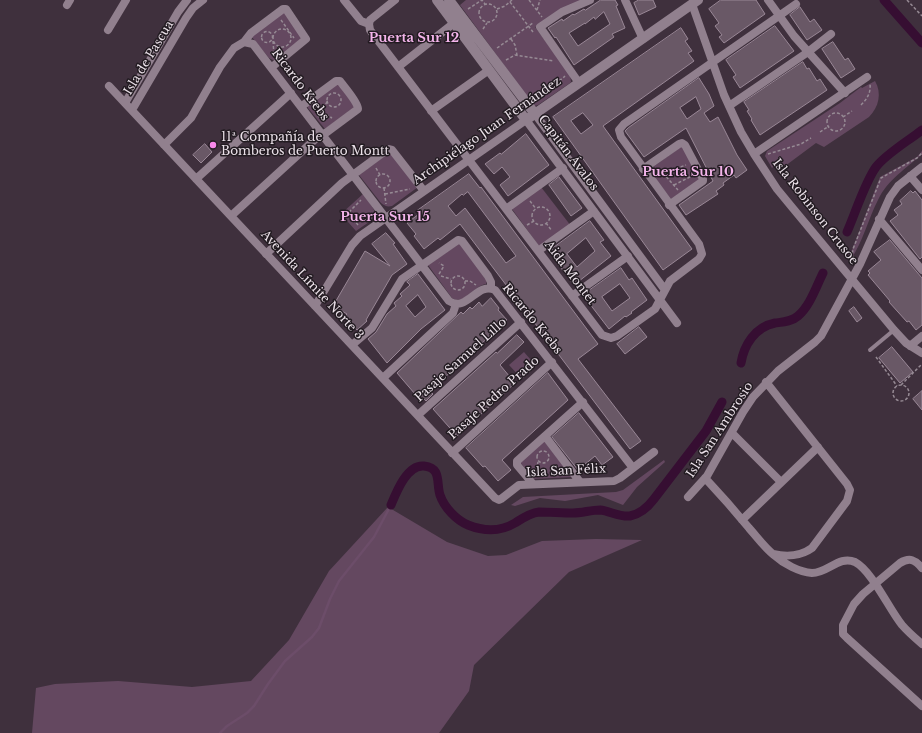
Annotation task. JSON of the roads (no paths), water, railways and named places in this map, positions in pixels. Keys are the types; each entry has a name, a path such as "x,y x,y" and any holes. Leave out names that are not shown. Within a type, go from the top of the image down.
{"street":[{"path":"108,30 126,0"},
{"name":"Isla de Pascua","path":"125,103 178,12 187,0"},
{"name":"Isla de Pascua","path":"132,110 188,15 193,8 203,0"},
{"name":"Aida Montet","path":"344,0 361,21 368,24 370,30 602,335 611,338 617,336 655,309 670,281 699,259 702,254 699,244 669,205"},
{"path":"368,24 373,16 395,0"},
{"name":"Capitán Ávalos","path":"437,0 489,70 530,117 665,290"},
{"name":"Capitán Ávalos","path":"449,0 530,117 563,168 677,323"},
{"path":"579,83 536,30 562,12 590,0"},
{"path":"625,0 643,39"},
{"path":"768,0 808,52 845,93"},
{"name":"Archipiélago Juan Fernández","path":"315,306 356,240 364,232 643,39 694,1"},
{"name":"Isla Robinson Crusoe","path":"694,1 712,62 729,106 741,132 754,154 782,195 894,330 910,346 922,353"},
{"path":"643,169 681,143 685,145 703,179 703,182 669,205 643,169 621,137 619,130 624,124 796,4"},
{"path":"164,145 189,121 226,57 238,44 244,42 244,39 251,33 283,9 286,9 306,37 305,41 273,66"},
{"path":"398,67 454,23"},
{"path":"729,106 808,52 831,34"},
{"name":"Ricardo Krebs","path":"244,42 250,42 254,45 273,66 291,93 304,105 314,123 449,300 456,304 463,303 487,288 497,291 633,468"},
{"path":"431,111 489,70"},
{"path":"754,154 867,77"},
{"path":"231,216 323,134 340,123 358,107 340,81 336,81 304,105"},
{"name":"Avenida Límite Norte 3","path":"110,86 498,500"},
{"path":"196,178 291,93"},
{"path":"266,254 353,174 388,149 391,149 424,191"},
{"name":"Isla San Ambrosio","path":"688,497 705,478 749,403 766,382 816,342 821,336 852,279 893,192 922,167"},
{"path":"506,209 563,168"},
{"path":"910,176 922,190"},
{"path":"538,251 594,211"},
{"path":"879,219 922,270"},
{"path":"352,345 372,328 402,279 458,240 461,241 488,276 491,282 487,288"},
{"path":"572,296 628,256"},
{"path":"383,378 453,313 456,304"},
{"name":"Pasaje Samuel Lillo","path":"418,416 521,322"},
{"path":"910,346 922,336"},
{"name":"Pasaje Pedro Prado","path":"452,452 552,362"},
{"path":"766,382 847,484 850,490 850,495 847,501 812,548 804,552 791,555 772,553"},
{"path":"531,481 516,463 583,402"},
{"path":"732,433 781,482"},
{"path":"545,436 580,482"},
{"path":"742,520 818,447"},
{"name":"Isla San Félix","path":"498,500 516,486 531,481 580,482 614,480 620,478 654,452"},
{"path":"705,478 772,553 793,567 804,572 812,573 826,570 839,562 850,560 856,563 863,569 875,585 902,625 922,644"},
{"path":"922,568 916,561 905,560 854,604 843,625 843,634 922,706"}],"lane":[{"path":"870,350 894,330"}],"waterway":[{"path":"884,0 922,43"},
{"path":"847,232 864,189 876,167 891,152 922,130"},
{"path":"741,363 748,343 756,333 768,325 793,319 802,312 809,302 823,273"},
{"path":"391,505 407,474 418,467 424,466 430,467 436,473 440,495 444,504 451,513 464,523 480,528 492,530 503,528 539,512 573,513 600,510 622,516 634,515 644,510 654,499 706,431 722,402"},
{"path":"220,733 254,706 285,661 312,637 319,628 330,599 339,581 374,537 391,505"}],"place":[{"name":"11ª Compañía de Bomberos de Puerto Montt","path":"213,145"}],"district":[{"name":"Puerta Sur 12","path":"414,38"},
{"name":"Puerta Sur 10","path":"688,172"},
{"name":"Puerta Sur 15","path":"385,217"}]}
